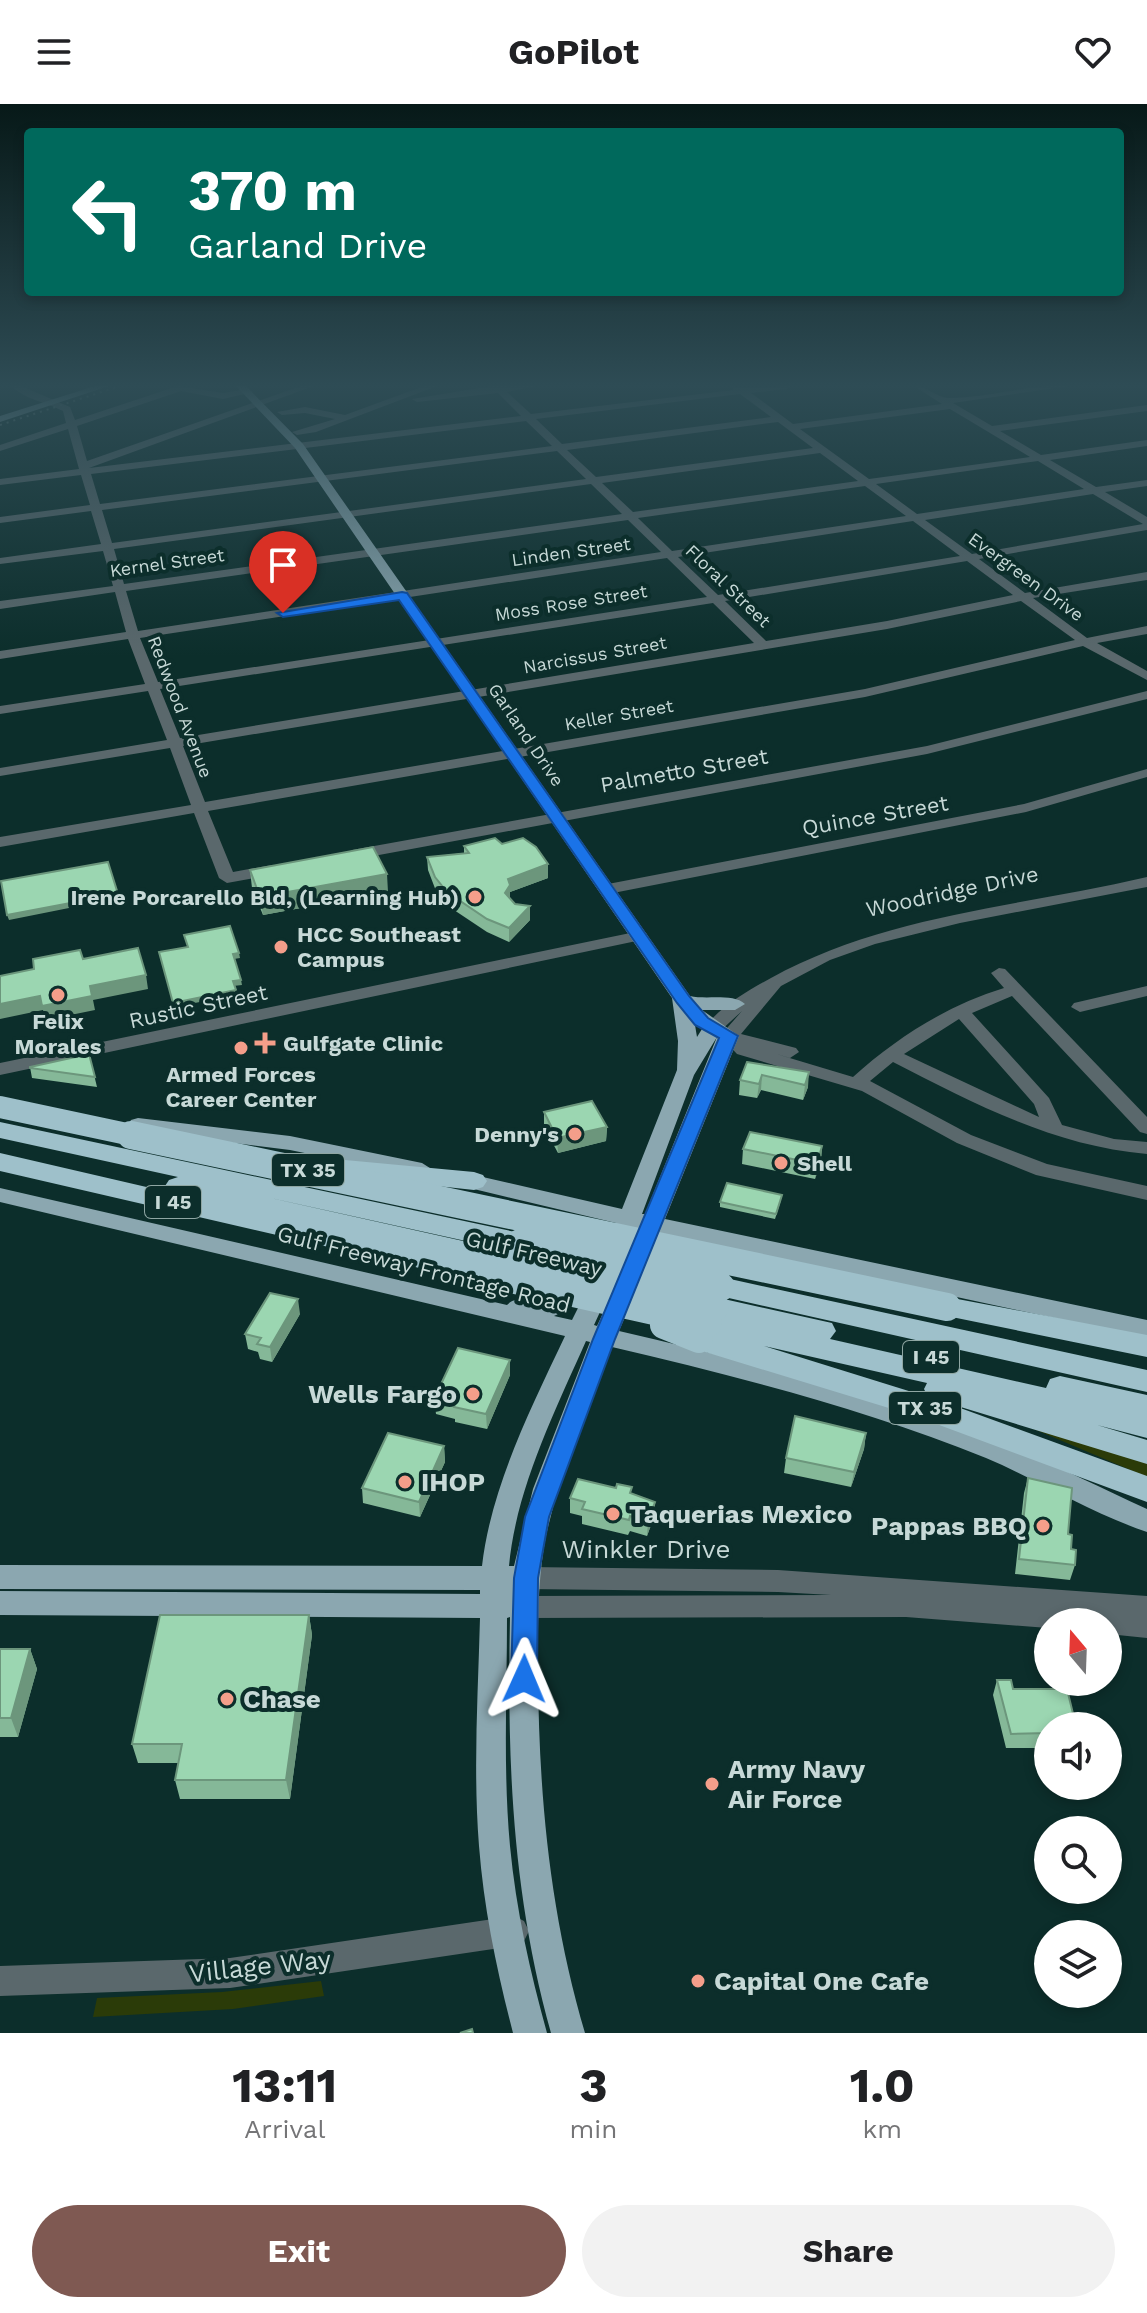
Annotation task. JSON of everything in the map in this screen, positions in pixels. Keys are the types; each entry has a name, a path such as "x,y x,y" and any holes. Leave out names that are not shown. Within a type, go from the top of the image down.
{"highway":[{"name":"TX 35","path":"0,1104 1147,1346"},
{"name":"Gulf Freeway","path":"0,1130 512,1261 708,1323 1147,1407"},
{"path":"29,1137 83,1135 431,1179 474,1181"},
{"name":"Gulf Freeway","path":"0,1146 512,1261 598,1299 808,1345 1147,1426"},
{"name":"Gulf Freeway","path":"0,1162 512,1261"},
{"name":"TX 35","path":"708,1323 806,1368 1040,1446 1147,1489"},
{"name":"Gulf Freeway","path":"708,1323 1147,1381"},
{"name":"TX 35","path":"808,1345 1045,1423 1147,1452"}],"main road":[{"name":"Garland Drive","path":"319,476 681,996 721,1033"},
{"path":"681,996 704,1005 735,1004"},
{"path":"681,996 688,1041 684,1075"},
{"name":"Woodridge Drive","path":"642,1221 684,1075 721,1033"},
{"name":"Woodridge Drive","path":"568,2033 539,1929 526,1836 510,1592 500,1534 508,1507 591,1336 642,1221 721,1033"},
{"path":"0,1104 116,1123 290,1143 1147,1329"},
{"name":"Gulf Freeway Frontage Road","path":"0,1195 591,1336 708,1323 760,1373 868,1406 995,1451 1147,1521"},
{"path":"384,1286 400,1284 527,1309 545,1310 563,1302 589,1230 578,1216 541,1203 533,1196"},
{"path":"708,1323 659,1340 652,1323 673,1257 698,1248 776,1257 800,1255"},
{"name":"Winkler Drive","path":"0,1577 165,1577 213,1590"},
{"path":"72,1603 79,1594 122,1591 165,1577"},
{"name":"Winkler Drive","path":"0,1603 72,1603 213,1590 510,1592"},
{"name":"Woodridge Drive","path":"510,1592 491,1804 492,1845 530,2033"}],"street":[{"path":"0,482 39,476"},
{"path":"86,476 96,508"},
{"path":"0,520 344,476"},
{"name":"Floral Street","path":"588,476 763,645"},
{"path":"0,561 630,476"},
{"name":"Evergreen Drive","path":"857,476 1084,641 1147,676"},
{"name":"Kernel Street","path":"0,605 917,476"},
{"path":"1069,476 1147,524"},
{"name":"Linden Street","path":"0,655 1147,483"},
{"name":"Redwood Avenue","path":"96,508 133,635 227,878 287,867"},
{"name":"Moss Rose Street","path":"0,710 716,599 1147,524"},
{"name":"Narcissus Street","path":"0,772 887,625 1021,597 1147,576"},
{"name":"Keller Street","path":"0,842 511,751 865,693 1084,641 1147,630"},
{"name":"Palmetto Street","path":"333,858 927,750 1147,695"},
{"name":"Quince Street","path":"608,889 1012,811 1147,773"},
{"name":"Woodridge Drive","path":"721,1033 735,1004 819,957 893,931 1147,882"},
{"name":"Rustic Street","path":"0,1069 640,936"},
{"path":"999,973 1147,1128"},
{"name":"Woodridge Drive","path":"721,1033 777,981"},
{"path":"857,1083 893,1055 980,999 1015,990"},
{"path":"1080,1007 1147,991"},
{"path":"961,1011 1042,1102 1053,1127"},
{"path":"721,1033 743,1050 857,1083 999,1154 1043,1170 1147,1193"},
{"path":"893,1055 1016,1116 1098,1141 1147,1148"},
{"name":"Winkler Drive","path":"510,1592 778,1581 1147,1607"},
{"name":"Winkler Drive","path":"510,1592 906,1606 1034,1615"},
{"path":"1122,1624 1147,1627"},
{"name":"Village Way","path":"0,1981 230,1973 511,1932"}],"green space":[{"path":"984,1408 1147,1444 1147,1477"},
{"path":"321,1981 324,1996 233,2009 93,2017 97,1998 222,1992"}],"building":[{"name":"Irene Porcarello Bld, (Learning Hub)","path":"495,838 502,844 523,838 536,847 548,864 508,879 510,885 505,893 515,904 530,906 509,928 487,919 447,892 435,877 427,857 469,853 464,846"},
{"path":"373,847 387,874 260,897 250,870"},
{"path":"108,862 118,894 7,915 1,881"},
{"path":"230,926 239,953 233,954 241,980 233,981 236,990 173,1003 159,952 188,947 184,935"},
{"path":"138,948 146,975 90,986 92,996 42,1006 40,996 0,1004 0,976 34,969 33,959 80,950 83,959"},
{"path":"89,1054 95,1077 30,1068 30,1067"},
{"path":"747,1062 809,1072 805,1085 762,1075 759,1084 740,1080"},
{"path":"592,1101 607,1127 557,1138 544,1112"},
{"path":"750,1132 822,1146 817,1164 743,1149"},
{"name":"Shell","path":"727,1183 782,1195 776,1214 720,1202"},
{"path":"270,1293 298,1299 270,1347 257,1344 261,1338 245,1334"},
{"name":"Wells Fargo","path":"458,1348 510,1360 486,1414 434,1399"},
{"path":"795,1416 866,1433 854,1472 786,1458"},
{"name":"IHOP","path":"388,1433 444,1446 419,1502 362,1488"},
{"name":"Pappas BBQ","path":"1028,1478 1072,1488 1068,1534 1072,1535 1071,1549 1076,1550 1075,1565 1019,1559"},
{"path":"578,1479 616,1488 617,1484 632,1487 630,1493 655,1502 648,1521 630,1516 629,1520 582,1509 585,1502 570,1498"},
{"name":"Chase","path":"160,1615 309,1615 286,1780 175,1780 182,1744 132,1744"},
{"path":"0,1649 30,1649 11,1718 0,1718"},
{"path":"997,1680 1011,1680 1013,1689 1034,1689 1034,1696 1069,1696 1073,1712 1034,1712 1034,1733 1011,1734"}],"place":[{"name":"Irene Porcarello Bld, (Learning Hub)","path":"475,897"},
{"name":"HCC Southeast Campus","path":"281,947"},
{"name":"Felix Morales","path":"58,995"},
{"name":"Gulfgate Clinic","path":"265,1043"},
{"name":"Armed Forces Career Center","path":"241,1048"},
{"name":"Denny's","path":"575,1134"},
{"name":"Shell","path":"781,1163"},
{"name":"Wells Fargo","path":"473,1394"},
{"name":"IHOP","path":"405,1482"},
{"name":"Taquerias Mexico","path":"613,1514"},
{"name":"Pappas BBQ","path":"1043,1526"},
{"name":"Chase","path":"227,1699"},
{"name":"Army Navy Air Force","path":"712,1784"},
{"name":"Capital One Cafe","path":"698,1981"}],"route":[{"path":"283,613 402,596 683,1000 701,1021 729,1036 604,1339 537,1517 526,1578 524,1679"}]}
